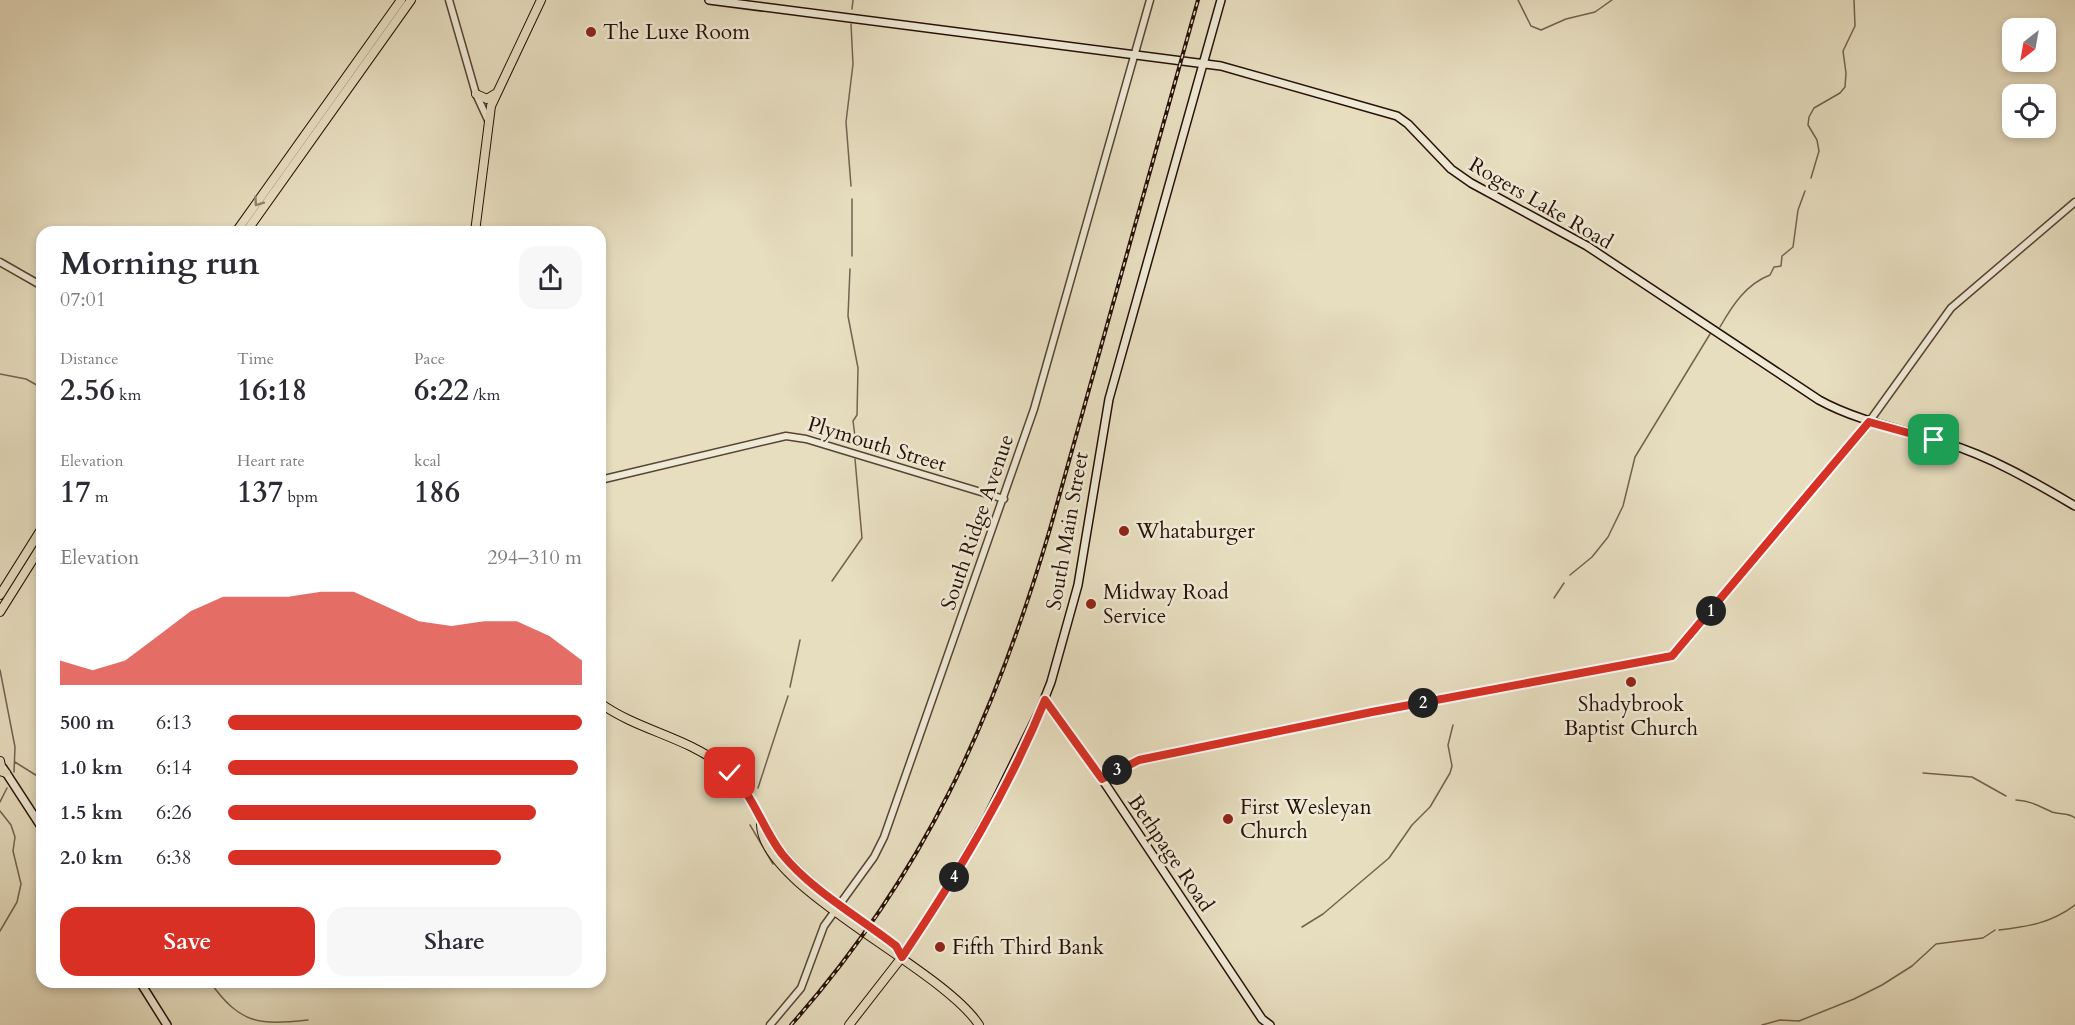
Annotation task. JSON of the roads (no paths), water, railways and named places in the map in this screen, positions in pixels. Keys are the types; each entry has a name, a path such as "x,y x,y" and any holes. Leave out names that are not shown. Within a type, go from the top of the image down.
{"main road":[{"path":"250,226 401,0"},
{"path":"241,226 275,186 411,0"},
{"path":"476,226 488,120 495,94 541,0"},
{"name":"Rogers Lake Road","path":"709,0 1240,70 1397,116 1408,124 1451,169 1471,183 1587,246 1820,400 1869,422 1974,453 2026,477 2075,506"},
{"name":"South Main Street","path":"849,1025 902,957 966,857 998,798 1045,700 1076,595 1108,399 1221,0"},
{"path":"476,94 487,99 495,94"},
{"path":"0,595 36,538"},
{"path":"0,612 36,555"},
{"name":"Bethpage Road","path":"1045,700 1102,779 1263,1022 1270,1025"},
{"path":"606,707 720,764 743,787 761,823 781,852 837,907"},
{"path":"2,767 36,819"},
{"path":"761,823 761,829 770,848 787,872 837,907 891,953 902,957 956,997 979,1025"},
{"path":"787,872 792,872 814,883"},
{"path":"144,988 167,1025"}],"street":[{"path":"449,0 476,94 488,120"},
{"name":"South Ridge Avenue","path":"770,1025 801,988 820,935 837,907 874,857 884,837 1004,499 1057,332 1150,0"},
{"path":"1102,779 1139,760 1372,712 1672,656 1869,422 1951,308 2075,202"},
{"path":"0,262 36,283"},
{"name":"Plymouth Street","path":"606,479 786,436 806,439 1004,499"}],"waterway":[{"path":"852,9 853,0"},
{"path":"1518,0 1531,26 1541,30 1566,19 1595,12 1612,0"},
{"path":"1811,178 1819,151 1817,140 1808,125 1809,117 1814,108 1840,93 1845,87 1843,51 1855,26 1854,0"},
{"path":"851,24 853,64 846,122 851,186"},
{"path":"1720,327 1741,296 1754,284 1770,275 1774,267 1781,266 1782,256 1793,247 1798,210 1805,191"},
{"path":"852,199 852,256"},
{"path":"850,269 848,316 858,368 857,415 853,421 856,444"},
{"path":"1570,575 1592,557 1608,537 1623,506 1635,457 1710,334"},
{"path":"0,374 26,379 36,385"},
{"path":"832,581 862,538 855,459"},
{"path":"1554,598 1564,583"},
{"path":"790,687 800,640"},
{"path":"0,670 15,747 14,772"},
{"path":"758,788 788,696"},
{"path":"1302,927 1323,914 1389,858 1412,825 1430,807 1452,766 1448,745 1453,725"},
{"path":"15,762 36,775"},
{"path":"1923,773 1972,777 2006,796"},
{"path":"0,802 7,788"},
{"path":"2016,800 2075,818"},
{"path":"0,811 11,825 15,837 13,851 21,884 17,902 0,931"},
{"path":"750,825 773,864"},
{"path":"1999,930 2039,923 2075,905"},
{"path":"1762,1025 1780,1020 1799,1021 1854,999 1912,966 1936,944 1983,938 1995,930"},
{"path":"215,988 232,1007 252,1019 264,1022 308,1020"}],"railway":[{"path":"791,1025 838,968 880,911 917,852 979,730 1005,666 1050,529 1198,0"}],"place":[{"name":"The Luxe Room","path":"591,32"},
{"name":"Whataburger","path":"1124,531"},
{"name":"Midway Road Service","path":"1091,604"},
{"name":"Shadybrook Baptist Church","path":"1631,682"},
{"name":"First Wesleyan Church","path":"1228,819"},
{"name":"Fifth Third Bank","path":"940,947"}]}
